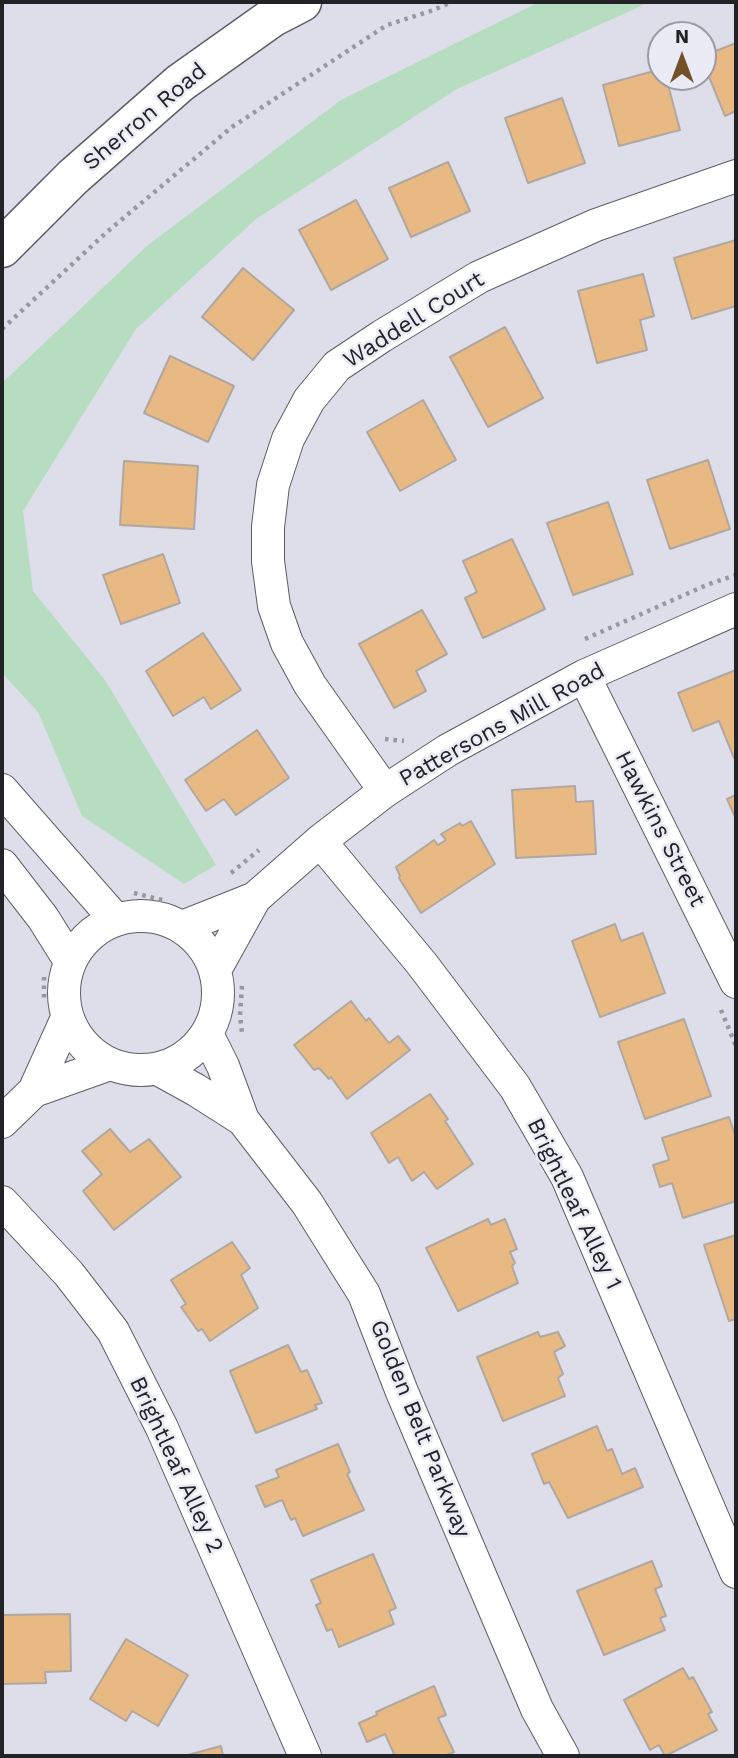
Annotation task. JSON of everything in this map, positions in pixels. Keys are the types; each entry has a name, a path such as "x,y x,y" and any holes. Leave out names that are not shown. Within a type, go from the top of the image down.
{"main road":[{"name":"Sherron Road","path":"2,248 73,177 180,83 274,17 302,2"}],"street":[{"name":"Waddell Court","path":"385,791 310,685 287,643 274,606 268,561 268,527 274,485 288,439 309,400 337,366 479,277 596,226 736,176"},
{"name":"Pattersons Mill Road","path":"180,913 255,898 320,841 385,791 448,750 584,676 736,610"},
{"name":"Hawkins Street","path":"584,676 727,992"},
{"path":"2,790 116,920"},
{"name":"Brightleaf Alley 1","path":"320,841 422,964 515,1087 567,1177 736,1572"},
{"path":"2,864 43,918 57,966 64,980 63,1000 56,1014 34,1090"},
{"name":"Pattersons Mill Road","path":"230,973 255,898"},
{"path":"56,1014 92,1053 110,1065 134,1070 158,1069 177,1062 194,1050 207,1034 216,1013 219,992 230,973 196,939 180,913 161,918 138,916 116,920 97,929 57,966"},
{"name":"Golden Belt Parkway","path":"207,1034 223,1066 243,1121"},
{"path":"2,1122 34,1090 110,1065"},
{"name":"Golden Belt Parkway","path":"158,1069 243,1121 307,1202 364,1294 402,1392 532,1696 563,1756"},
{"name":"Brightleaf Alley 2","path":"2,1202 69,1274 113,1331 162,1429 305,1756"}],"path":[{"path":"2,329 108,231 232,127 387,25 452,2"},
{"path":"381,738 391,740"},
{"path":"231,873 262,848"},
{"path":"127,890 167,901 180,913"},
{"path":"56,1014 57,966"},
{"path":"230,973 243,1037"},
{"path":"727,992 736,1046"}],"green space":[{"path":"539,2 650,2 457,89 256,219 136,329 23,511 33,591 105,680 216,865 184,884 82,816 38,712 2,673 2,383 148,245 341,100"}],"building":[{"path":"736,43 736,111 725,116 715,91 717,91 717,50"},
{"path":"647,73 647,91 670,91 680,130 619,146 603,85"},
{"path":"562,98 585,163 528,183 505,118"},
{"path":"448,162 470,211 411,237 389,188"},
{"path":"356,200 388,259 331,290 299,230"},
{"path":"736,240 736,306 692,319 674,258"},
{"path":"243,268 294,310 253,360 202,317"},
{"path":"643,274 654,316 640,320 647,350 597,363 578,291"},
{"path":"505,327 543,398 488,427 450,357"},
{"path":"170,356 234,386 208,442 144,413"},
{"path":"423,400 456,460 400,491 367,432"},
{"path":"708,460 730,529 670,549 647,480"},
{"path":"124,461 198,466 194,529 120,525"},
{"path":"608,502 633,574 573,595 547,523"},
{"path":"512,539 545,609 483,638 465,598 477,592 463,561"},
{"path":"163,554 180,603 121,624 103,575"},
{"path":"422,610 447,654 416,671 426,691 394,708 359,644"},
{"path":"203,633 241,690 211,709 204,697 173,716 146,671"},
{"path":"736,670 734,758 719,721 693,731 678,693"},
{"path":"257,730 289,778 236,815 224,799 206,811 185,780"},
{"path":"575,786 576,802 593,801 596,854 516,858 512,790"},
{"path":"736,795 736,819 727,799"},
{"path":"471,821 495,864 421,913 399,878 396,867 434,840 438,845 446,840 441,834 460,823 462,826"},
{"path":"615,924 621,941 643,933 665,993 600,1017 572,941"},
{"path":"351,1001 366,1021 369,1018 389,1043 398,1036 410,1050 347,1099 331,1077 329,1079 319,1068 314,1070 294,1045"},
{"path":"684,1019 711,1096 645,1119 618,1042"},
{"path":"430,1094 448,1119 445,1121 473,1164 437,1189 424,1172 412,1181 398,1157 389,1163 371,1133"},
{"path":"729,1117 736,1138 736,1201 683,1218 672,1183 660,1187 653,1165 669,1160 662,1138"},
{"path":"110,1129 130,1152 149,1139 181,1177 114,1230 83,1191 102,1174 82,1151"},
{"path":"488,1219 491,1225 505,1219 517,1249 510,1252 518,1283 458,1311 426,1248"},
{"path":"736,1235 736,1319 729,1321 704,1245"},
{"path":"232,1242 250,1268 241,1275 258,1308 210,1341 202,1329 198,1331 181,1307 186,1304 171,1280"},
{"path":"538,1332 540,1337 558,1332 565,1346 554,1352 563,1374 558,1378 565,1396 503,1421 477,1357"},
{"path":"288,1345 301,1372 307,1370 322,1403 315,1405 317,1409 256,1433 230,1371"},
{"path":"597,1426 607,1451 612,1449 622,1474 635,1468 643,1487 568,1518 549,1482 544,1484 532,1454"},
{"path":"338,1444 350,1472 347,1474 364,1510 303,1536 295,1518 291,1520 282,1500 265,1507 256,1486 279,1477 276,1470"},
{"path":"373,1554 396,1608 389,1611 394,1624 339,1647 332,1629 327,1631 316,1605 321,1603 311,1580"},
{"path":"652,1561 662,1586 655,1589 666,1616 660,1618 665,1630 604,1655 577,1591"},
{"path":"70,1614 71,1671 45,1672 46,1683 2,1684 2,1615"},
{"path":"126,1639 188,1675 158,1726 132,1711 126,1721 90,1699"},
{"path":"683,1668 689,1679 693,1677 712,1712 708,1714 717,1730 665,1756 659,1745 650,1750 624,1700"},
{"path":"434,1686 446,1715 438,1718 454,1752 444,1756 395,1756 385,1734 367,1742 359,1723 377,1715 376,1712"},
{"path":"221,1746 223,1756 184,1756"}]}
